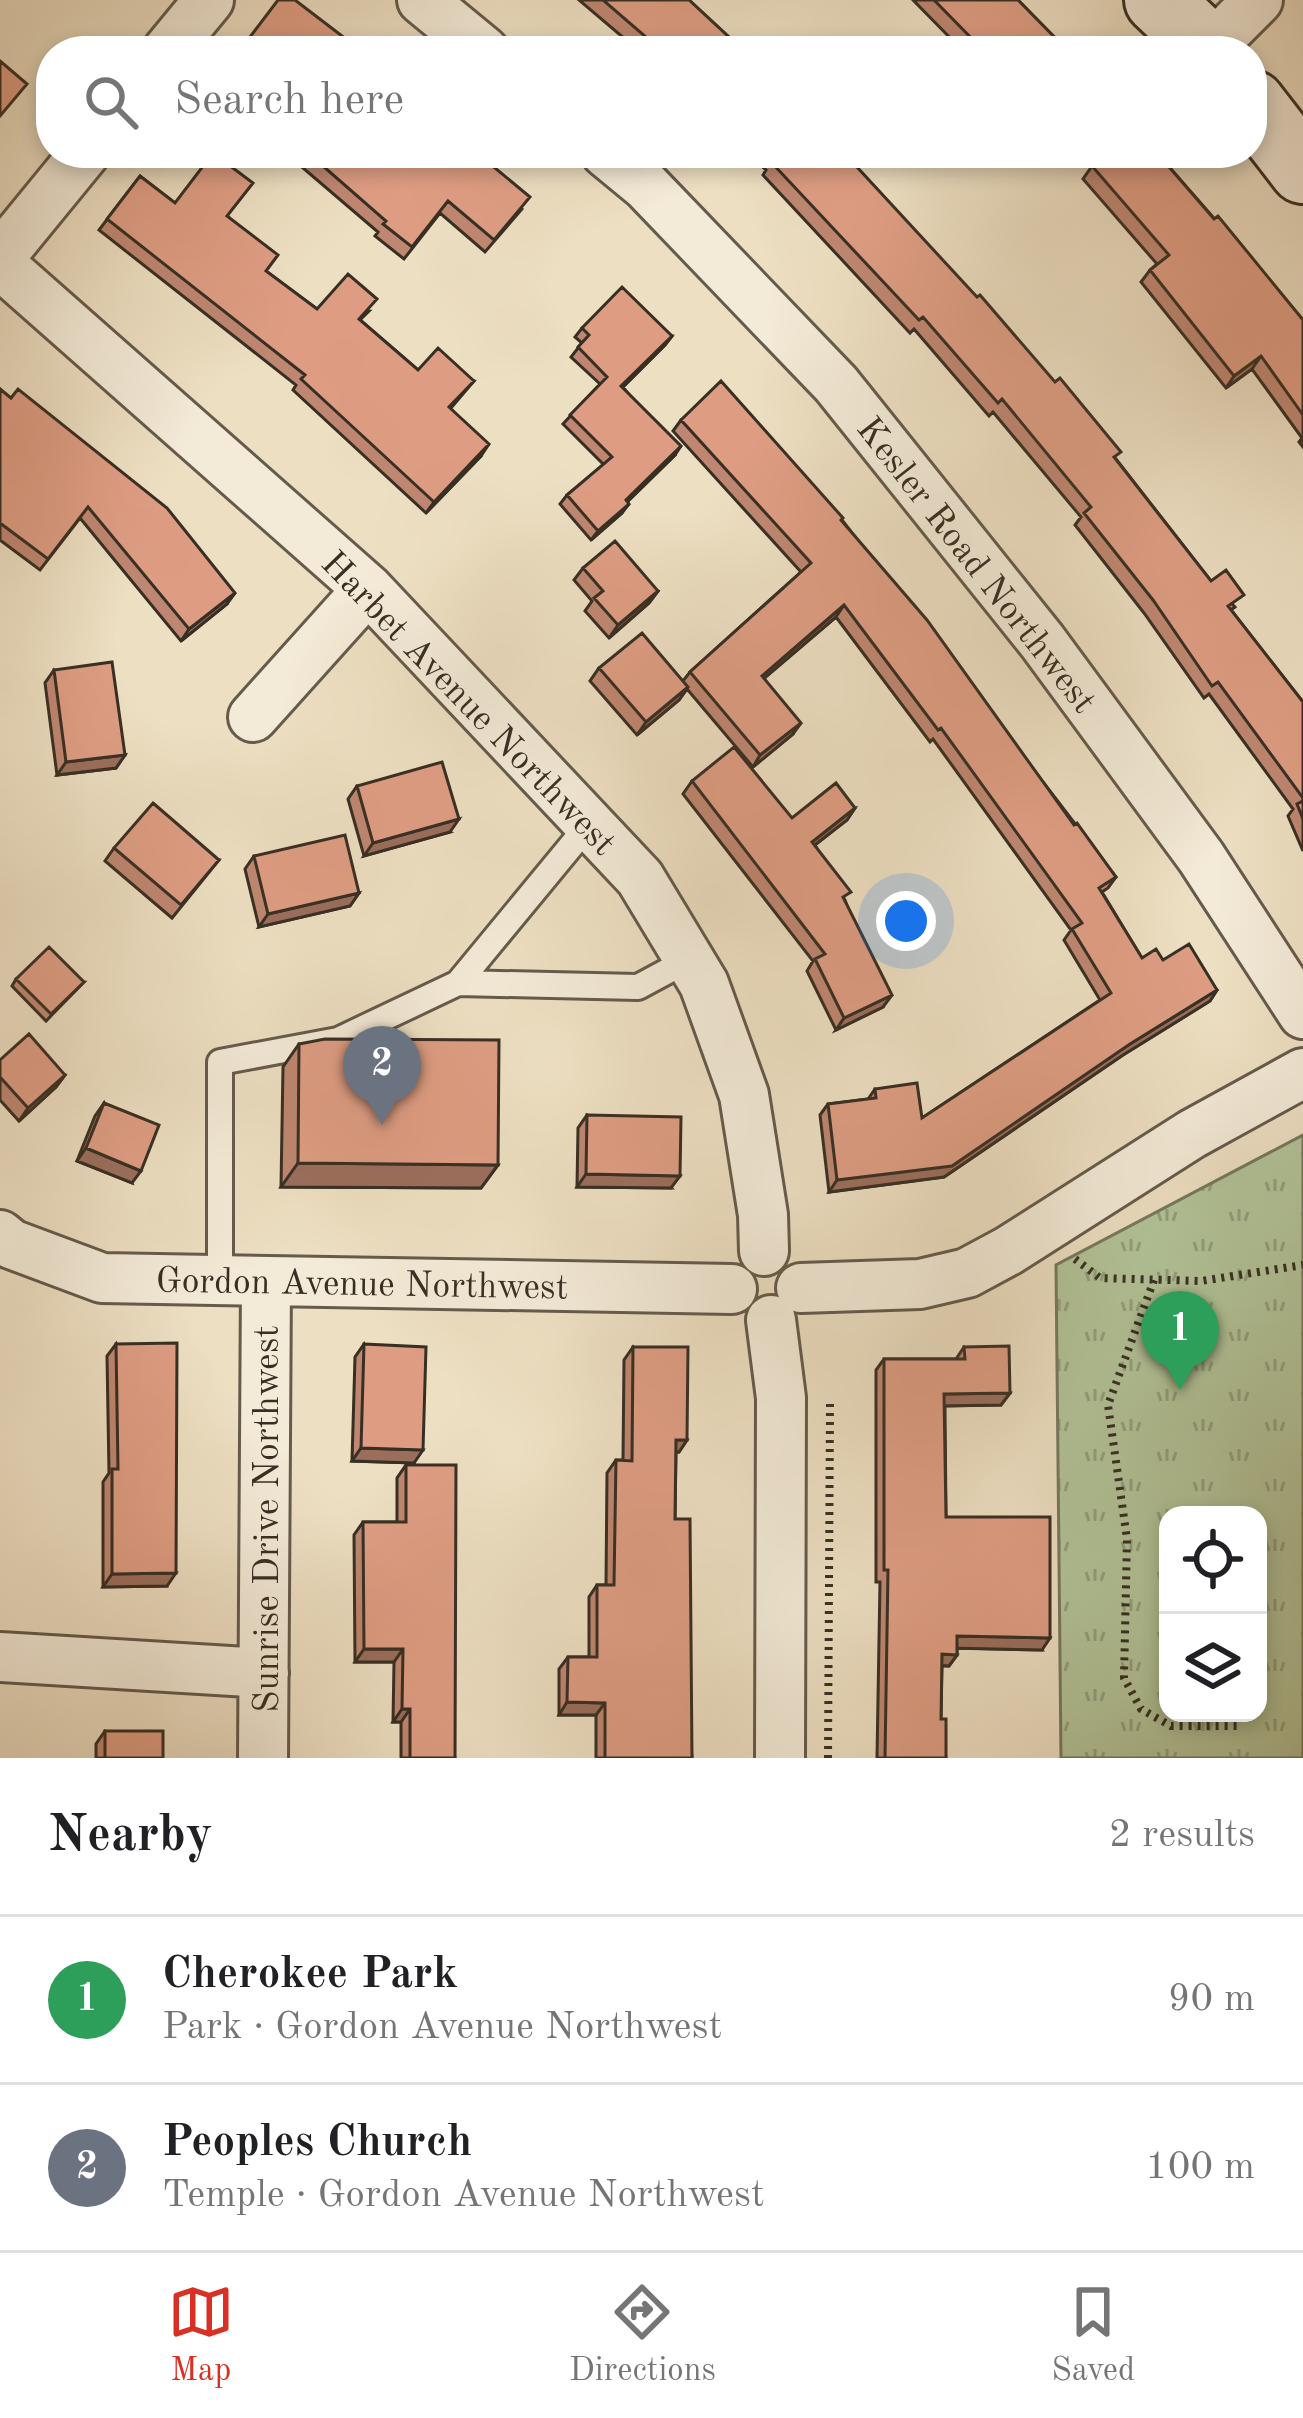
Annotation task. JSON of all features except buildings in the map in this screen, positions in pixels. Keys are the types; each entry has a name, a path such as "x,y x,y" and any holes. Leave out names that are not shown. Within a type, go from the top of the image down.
{"street":[{"path":"179,36 208,0"},
{"path":"422,0 466,36"},
{"path":"1158,0 1196,36"},
{"path":"1224,36 1258,0"},
{"path":"1267,123 1303,170"},
{"path":"0,261 73,168"},
{"name":"Kesler Road Northwest","path":"624,168 836,384 1042,641 1201,857 1303,1014"},
{"name":"Harbet Avenue Northwest","path":"0,261 368,590 640,878 704,984 744,1095 764,1251"},
{"path":"253,717 368,590"},
{"path":"779,1758 781,1398 786,1304 800,1276 787,1257 764,1251 736,1267 732,1289 741,1309 760,1319 786,1304 967,1273 1192,1134 1303,1073"},
{"name":"Gordon Avenue Northwest","path":"0,1235 11,1244 102,1278 732,1289"},
{"name":"Sunrise Drive Northwest","path":"243,1281 264,1673 263,1758"},
{"path":"0,1657 264,1673"}],"lane":[{"path":"243,1281 220,1062 338,1040 458,983 590,823"},
{"path":"458,983 638,987 690,959"}],"path":[{"path":"1043,1229 1063,1251 1100,1278 1201,1281 1303,1265"},
{"path":"1154,1280 1108,1405 1127,1539 1124,1678 1142,1709 1171,1726 1237,1726"},
{"path":"828,1758 830,1404"}],"green space":[{"path":"1303,1135 1303,1758 1061,1758 1056,1265"}],"place":[{"name":"Peoples Church","path":"382,1125"},
{"name":"Cherokee Park","path":"1180,1390"}]}
